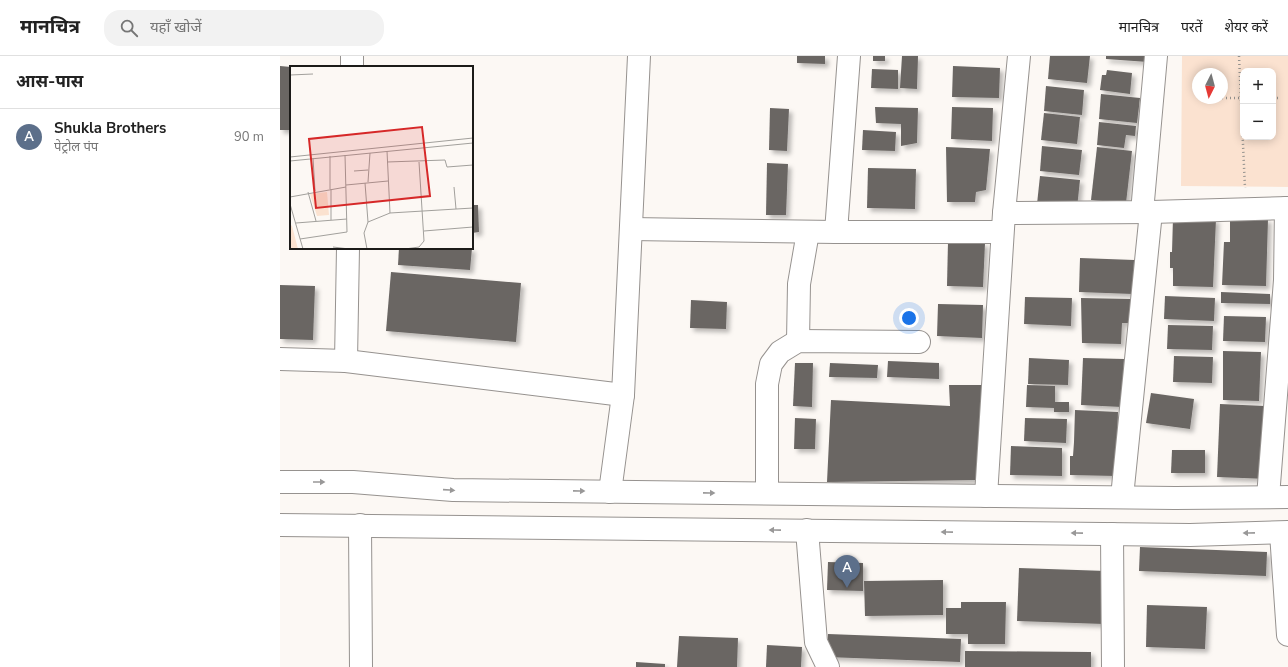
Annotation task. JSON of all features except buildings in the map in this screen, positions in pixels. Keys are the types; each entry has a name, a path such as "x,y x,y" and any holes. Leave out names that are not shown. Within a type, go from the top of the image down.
{"street":[{"path":"610,492 623,394 639,56"},
{"path":"836,232 849,56"},
{"path":"986,496 1003,222 1019,56"},
{"path":"1122,497 1146,212 1156,56"},
{"path":"280,482 353,482 453,490 986,496 1278,497 1287,208 1146,212 836,232 631,229"},
{"path":"798,341 799,284 808,232"},
{"path":"346,361 348,249"},
{"path":"767,493 767,384 770,364 780,352 798,341 919,342"},
{"path":"280,360 346,361 623,394"},
{"path":"280,524 1190,535 1284,532 1288,635"},
{"path":"360,525 361,667"},
{"path":"807,530 816,642 828,667"},
{"path":"1112,534 1113,667"}],"path":[{"path":"1239,56 1240,70"},
{"path":"1228,98 1240,98"},
{"path":"1242,104 1246,208"}],"shaded area":[{"path":"1182,56 1288,56 1288,187 1181,186"}],"place":[{"name":"Shukla Brothers","path":"847,588"}]}
